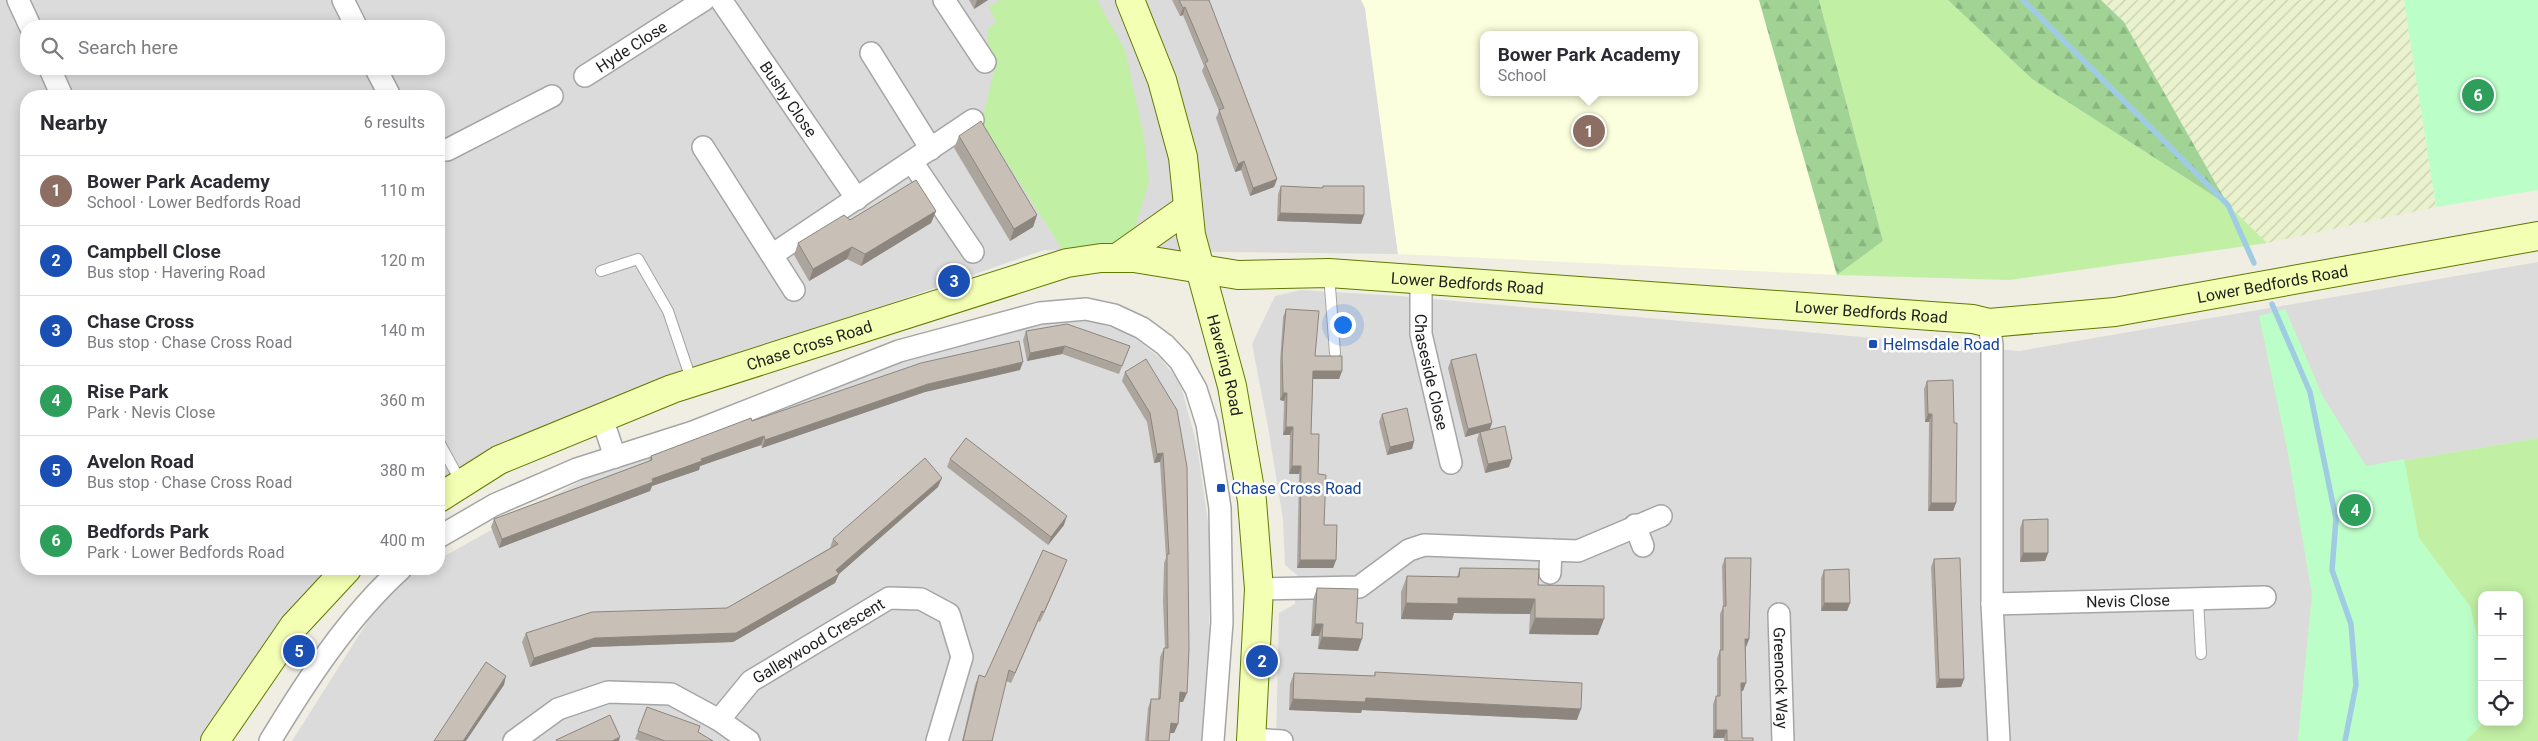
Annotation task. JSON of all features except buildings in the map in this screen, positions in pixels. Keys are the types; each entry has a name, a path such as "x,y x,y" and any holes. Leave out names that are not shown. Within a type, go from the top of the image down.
{"main road":[{"name":"Havering Road","path":"1130,0 1162,80 1184,157 1190,235 1232,386 1252,500 1259,589 1251,740"},
{"path":"1117,258 1188,208"},
{"name":"Lower Bedfords Road","path":"1199,270 1238,275 1329,273 1421,279 1973,319 1989,323 2115,312 2538,236"},
{"name":"Chase Cross Road","path":"445,494 499,460 692,382 1067,263 1134,258 1199,270"},
{"path":"215,741 294,626 338,575"}],"street":[{"path":"18,0 27,20"},
{"path":"343,0 353,20"},
{"name":"Hyde Close","path":"585,76 704,0"},
{"name":"Bushy Close","path":"721,0 857,199"},
{"path":"944,0 985,62"},
{"path":"872,53 931,148"},
{"path":"53,75 59,90"},
{"path":"379,75 387,90"},
{"path":"445,150 552,96"},
{"path":"772,255 973,120"},
{"path":"703,147 794,290"},
{"path":"912,162 973,252"},
{"name":"Chaseside Close","path":"1421,279 1421,334 1451,463"},
{"path":"445,534 494,505 577,469 693,432 899,351 1040,313 1086,309 1114,315 1165,345 1180,361 1196,389 1208,424 1220,508 1222,613 1212,741"},
{"path":"1989,323 1992,344 1992,604 1999,741"},
{"path":"602,418 615,456"},
{"path":"1259,589 1359,587 1409,550 1424,545 1578,551 1635,525 1661,516"},
{"path":"1635,525 1643,546"},
{"path":"1550,550 1550,574"},
{"path":"270,741 301,690 376,591 394,575"},
{"name":"Nevis Close","path":"1992,604 2265,597"},
{"name":"Galleywood Crescent","path":"719,720 751,681 889,598 921,599 949,614 962,657 937,741"},
{"name":"Greenock Way","path":"1779,614 1783,741"},
{"path":"514,741 558,709 608,692 671,694 719,720 749,741"},
{"path":"1251,740 1282,741"}],"lane":[{"path":"600,271 638,259 668,311 692,382"},
{"path":"1329,273 1335,353"},
{"path":"445,453 462,483"},
{"path":"2198,599 2201,654"}],"shaded area":[{"path":"0,0 1361,0 1365,8 1398,254 1044,250 770,345 445,492 445,90 20,90 20,575 327,575 199,741 0,741"},
{"path":"1361,0 1759,0 1837,275 1398,254 1365,8"},
{"path":"2102,0 2404,0 2436,207 2267,243 2228,205 2124,22"},
{"path":"2538,262 2538,438 2366,467 2323,397 2285,309 2288,453 2312,594 2298,741 1276,741 1279,613 1295,604 1297,575 1285,565 1283,519 1252,344 1275,296 1301,290 1400,296 2019,351"},
{"path":"1092,321 1130,334 1161,359 1177,379 1183,393 1197,445 1210,536 1209,634 1201,741 292,741 390,586 409,575 445,575 445,556 582,480 903,361 1045,322"}],"green space":[{"path":"1000,0 1097,0 1125,50 1143,132 1149,181 1129,247 1062,249 981,122 995,68 987,41 987,30 996,22 989,7"},
{"path":"1759,0 1819,0 1883,241 1837,275"},
{"path":"1819,0 1948,0 2032,79 2228,205 2267,243 2010,280 1837,275 1883,241"},
{"path":"1948,0 2101,0 2124,22 2228,205 2032,79"},
{"path":"2404,0 2538,0 2538,190 2436,207"},
{"path":"2285,309 2323,397 2366,467 2538,438 2538,741 2298,741 2312,594 2288,453 2259,316"},
{"path":"2285,309 2323,397 2366,466 2404,459 2419,538 2470,606 2478,639 2478,726 2480,726 2466,741 2298,741 2312,594 2288,453 2259,316"}],"waterway":[{"path":"2023,0 2228,205 2254,263"},
{"path":"2272,304 2310,392 2336,519 2332,570 2351,624 2356,685 2345,741"}],"place":[{"name":"Bedfords Park","path":"2478,95"},
{"name":"Bower Park Academy","path":"1589,131"},
{"name":"Chase Cross","path":"954,281"},
{"name":"Helmsdale Road","path":"1873,344"},
{"name":"Chase Cross Road","path":"1221,488"},
{"name":"Rise Park","path":"2355,510"},
{"name":"Avelon Road","path":"299,651"},
{"name":"Campbell Close","path":"1262,661"}]}
